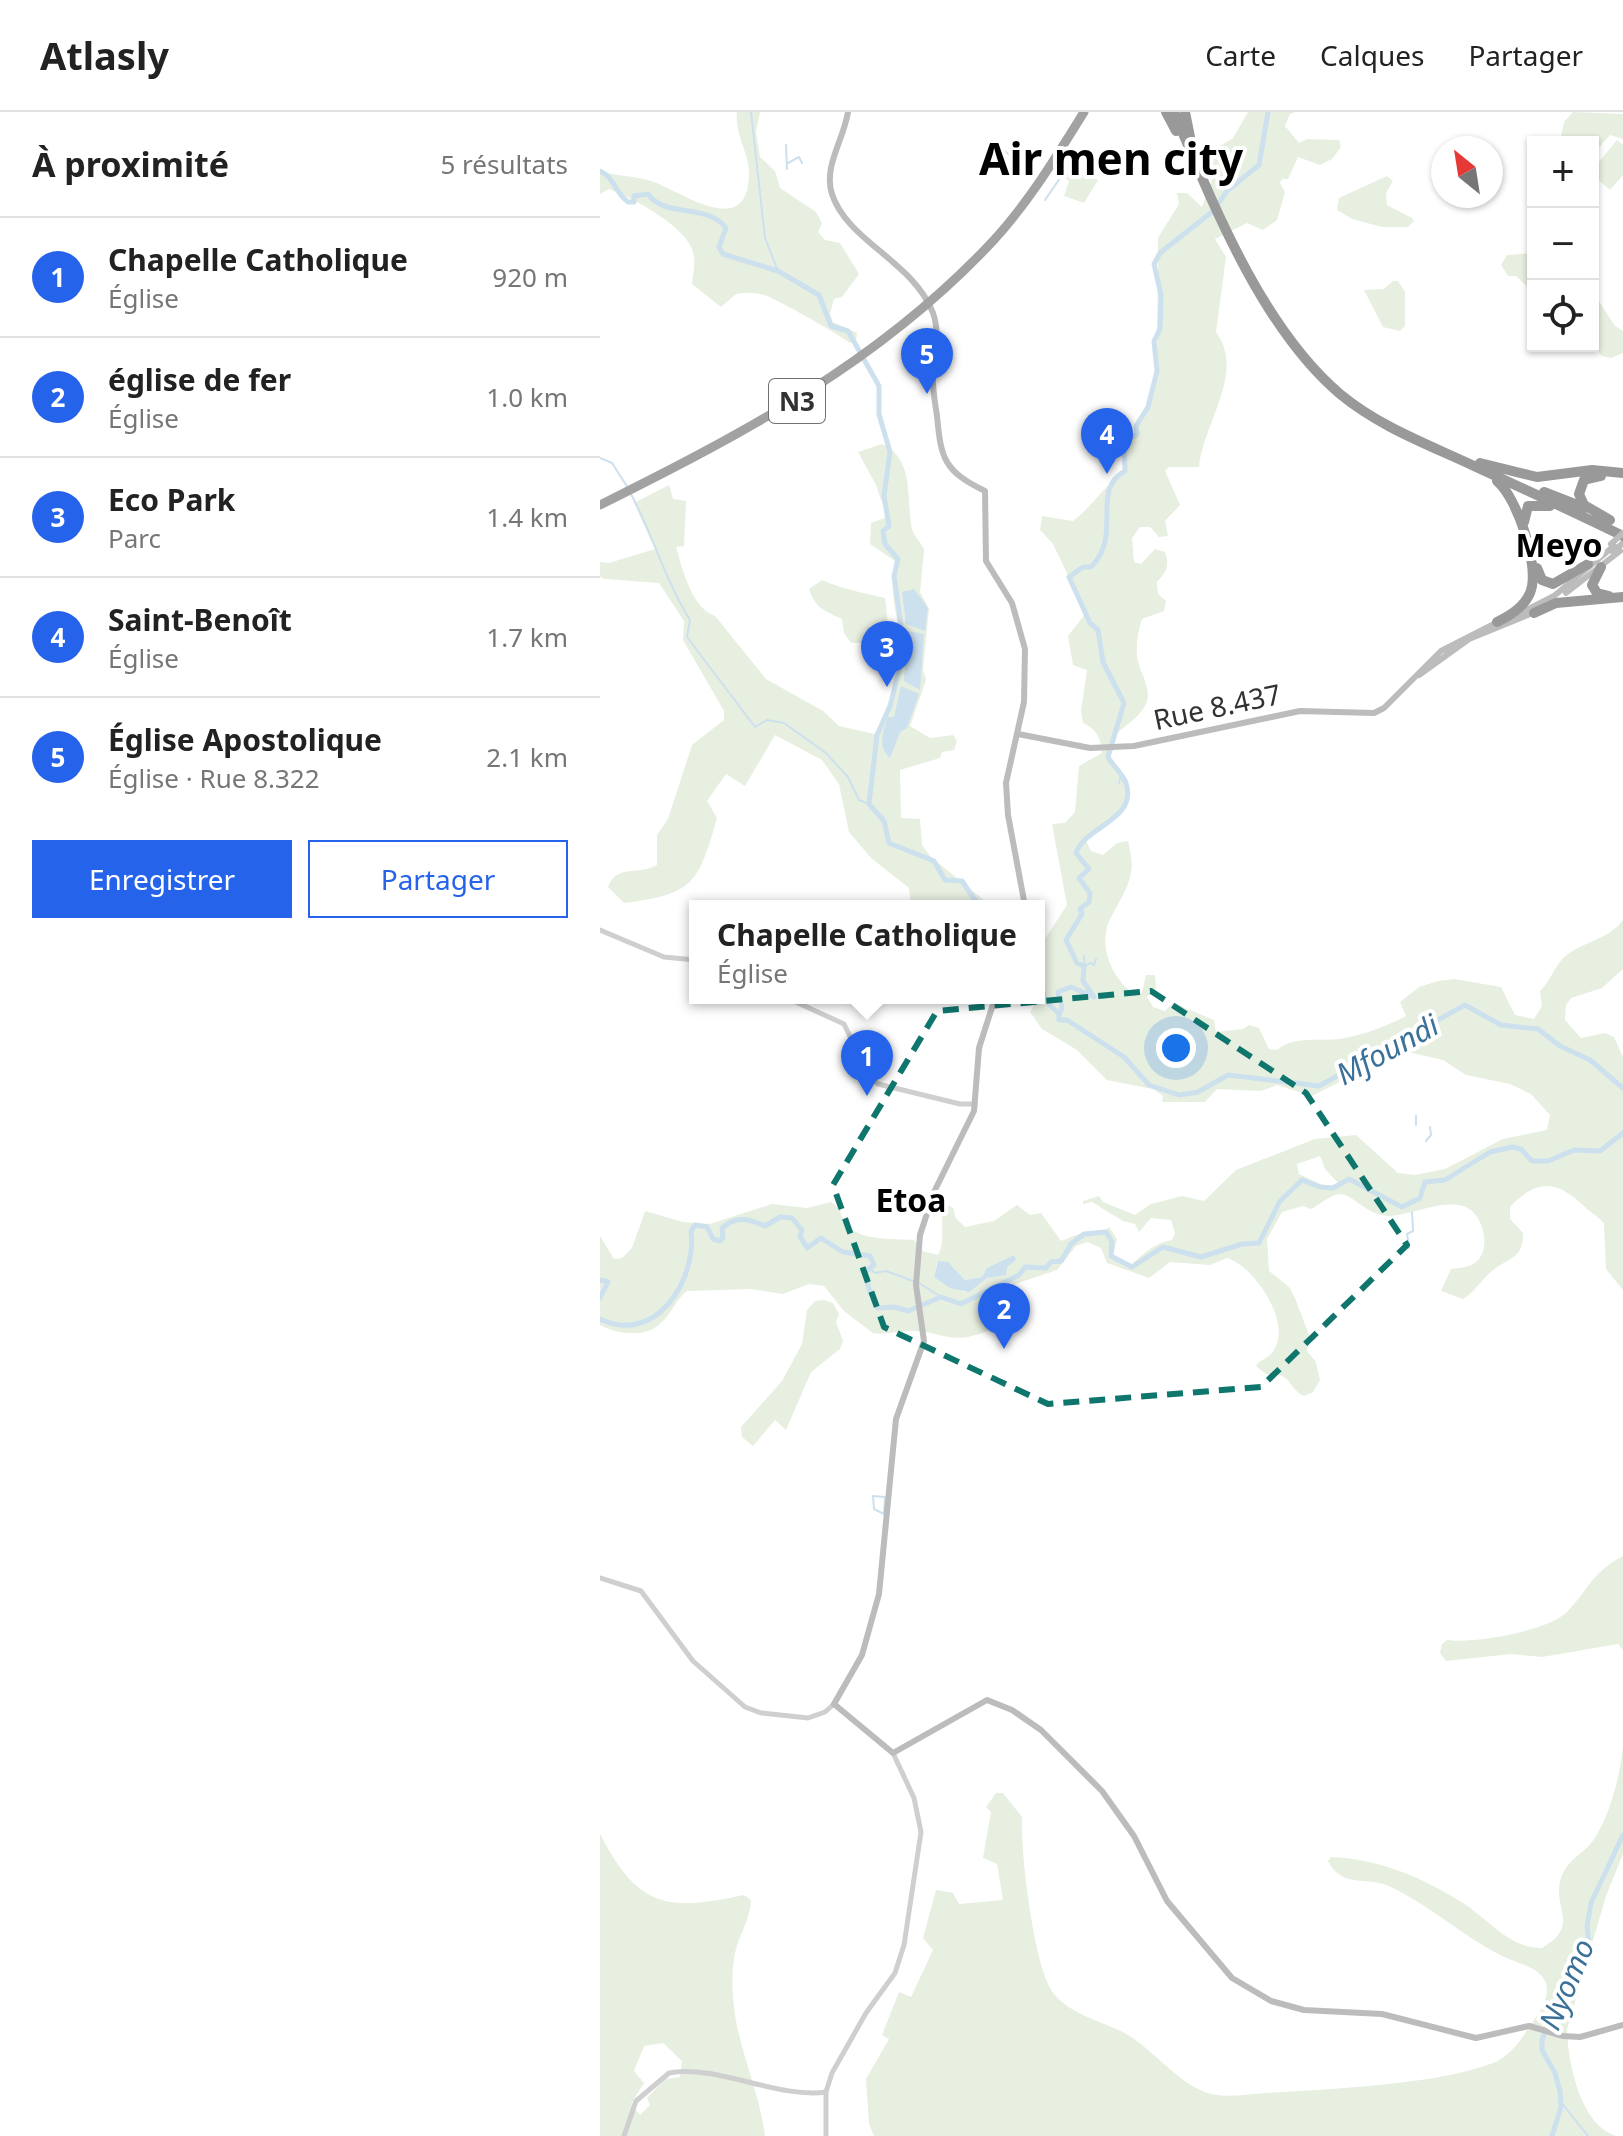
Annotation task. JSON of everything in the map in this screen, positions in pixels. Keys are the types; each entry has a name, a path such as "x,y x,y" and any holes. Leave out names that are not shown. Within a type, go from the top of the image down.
{"highway":[{"name":"N3","path":"600,505 741,434 819,388 927,302 1019,210 1086,112"},
{"path":"1166,112 1211,195"},
{"path":"1176,112 1200,179"},
{"path":"1176,112 1221,216 1295,338 1330,378 1388,420 1621,540"},
{"path":"1185,112 1194,152"},
{"path":"1476,464 1529,476 1592,470 1623,473"},
{"path":"1476,464 1610,520"},
{"path":"1476,464 1510,493 1533,570 1533,584 1524,603 1497,622"},
{"path":"1621,540 1610,520 1581,502 1580,485 1589,477 1596,476 1623,479"},
{"path":"1510,483 1621,540"},
{"path":"1544,492 1621,540"},
{"path":"1556,509 1535,504 1528,506 1523,514 1540,577 1549,584 1558,584 1588,564"},
{"path":"1601,567 1593,580 1594,589 1604,596 1623,595"},
{"path":"1534,613 1556,603 1623,595"}],"main road":[{"path":"848,112 830,173 833,198 853,226 900,265 927,302 935,323 933,378 938,444 954,474 985,491 986,561 1012,603 1025,649 1026,692 1006,783 1008,815 1024,900"},
{"path":"1514,616 1558,589 1621,540"},
{"path":"1566,593 1601,567 1621,540"},
{"name":"Rue 8.437","path":"1412,678 1469,639 1534,613 1566,593 1621,540"},
{"name":"Rue 8.437","path":"1018,734 1090,748 1110,747 1155,743 1300,711 1374,713 1384,708 1449,645 1514,616 1568,586 1621,540"},
{"path":"993,1004 979,1048 975,1104 964,1137 925,1217 917,1258 924,1341 896,1419 888,1473 887,1530 875,1614 862,1655 834,1704 893,1753 987,1700 1022,1717 1058,1747 1109,1799 1134,1836 1167,1901 1232,1978 1278,2005 1304,2010 1382,2014 1476,2038 1529,2026 1565,2037 1580,2037 1623,2025"}],"street":[{"path":"600,930 664,957 689,959"},
{"path":"800,1004 844,1024 869,1076 878,1084 960,1104 975,1104"},
{"path":"600,1578 641,1591 693,1661 745,1707 763,1714 808,1718 825,1712 834,1704"},
{"path":"826,2136 826,2092 832,2073 850,2039 895,1973 904,1945 921,1832 911,1791 893,1753"},
{"path":"624,2136 636,2101 669,2073 750,2081 809,2093 826,2092"}],"highlighted area":[{"path":"1151,991 1306,1093 1407,1245 1261,1387 1048,1404 884,1327 833,1185 937,1011"}],"green space":[{"path":"737,112 760,112 756,132 760,157 775,171 780,188 816,212 822,223 818,232 825,240 840,243 859,274 842,297 834,299 830,314 833,322 857,333 856,341 850,343 763,295 736,294 721,307 692,284 693,252 680,232 631,199 609,189 600,194 600,171 654,182 712,207 727,209 738,205 746,193 749,173"},
{"path":"1248,112 1295,112 1290,114 1285,126 1299,143 1307,139 1339,140 1341,147 1332,159 1320,165 1298,157 1288,179 1282,179 1280,183 1285,192 1277,220 1263,230 1247,223 1215,239 1226,257 1216,332 1227,364 1225,381 1199,467 1169,467 1165,471 1180,505 1165,521 1168,536 1159,537 1150,527 1140,527 1132,538 1134,562 1141,564 1155,549 1165,552 1166,568 1157,582 1158,594 1166,601 1164,611 1142,619 1138,633 1137,657 1148,699 1139,714 1111,740 1108,757 1126,781 1126,805 1113,820 1086,841 1091,851 1103,855 1117,843 1128,841 1130,849 1132,864 1129,879 1106,934 1110,964 1121,982 1136,995 1142,993 1146,975 1155,975 1156,988 1147,997 1153,1007 1165,1011 1173,1003 1214,1020 1216,1032 1243,1029 1249,1025 1259,1028 1269,1049 1277,1050 1300,1040 1345,1038 1384,1026 1406,1016 1400,1002 1419,987 1454,979 1501,987 1515,1015 1534,1019 1542,1006 1540,991 1564,958 1611,932 1623,920 1623,969 1602,988 1571,998 1566,1005 1565,1020 1581,1038 1605,1033 1614,1037 1623,1057 1623,1290 1606,1269 1602,1221 1566,1192 1548,1186 1530,1191 1510,1207 1510,1219 1523,1233 1521,1248 1463,1299 1441,1291 1451,1269 1475,1263 1484,1249 1480,1223 1470,1209 1444,1205 1389,1216 1339,1194 1311,1209 1303,1206 1282,1212 1267,1239 1269,1271 1289,1287 1309,1335 1307,1351 1316,1362 1320,1380 1313,1392 1304,1396 1285,1378 1266,1374 1256,1366 1274,1350 1278,1325 1267,1296 1238,1263 1227,1258 1210,1265 1170,1262 1149,1278 1107,1263 1101,1248 1087,1242 1076,1246 1057,1270 994,1291 990,1330 965,1337 910,1331 873,1333 844,1311 824,1286 809,1284 783,1294 751,1289 687,1291 662,1322 648,1331 615,1331 600,1325 600,1236 614,1259 622,1258 632,1248 645,1211 683,1222 710,1224 772,1204 807,1208 831,1202 840,1209 843,1220 858,1233 914,1240 922,1251 938,1255 945,1203 954,1209 955,1217 965,1227 994,1221 1017,1205 1030,1215 1041,1213 1061,1241 1084,1232 1101,1233 1109,1227 1117,1239 1113,1255 1131,1265 1154,1247 1172,1240 1175,1233 1171,1220 1151,1218 1139,1232 1135,1224 1123,1221 1092,1202 1083,1204 1083,1201 1099,1196 1103,1202 1135,1215 1151,1204 1182,1196 1204,1201 1236,1170 1315,1139 1356,1135 1398,1173 1415,1175 1445,1169 1503,1139 1547,1130 1550,1115 1531,1094 1510,1084 1466,1075 1443,1060 1408,1052 1385,1054 1361,1075 1347,1078 1312,1096 1277,1085 1261,1091 1217,1089 1205,1102 1162,1102 1163,1096 1153,1089 1107,1080 1077,1050 1042,1029 1030,1012 1035,1004 1045,1004 1045,939 1067,905 1052,824 1065,823 1075,812 1079,766 1102,753 1097,735 1083,723 1081,711 1087,670 1073,665 1068,636 1086,613 1053,544 1040,530 1042,516 1073,521 1125,471 1124,442 1137,434 1136,426 1148,407 1157,366 1158,238 1179,204 1177,193 1187,193 1202,207 1214,174 1205,156 1233,138","holes":["1320,1156 1325,1169 1339,1184 1325,1186 1299,1174 1297,1164","1010,1257 999,1275 987,1278 965,1292 934,1277 937,1263 953,1267 965,1280 982,1277 987,1268"]},
{"path":"1573,112 1623,114 1623,139 1610,135 1599,147 1599,136 1561,136 1564,122"},
{"path":"1617,140 1623,145 1623,175 1610,190 1599,180 1599,162"},
{"path":"1058,165 1081,168 1098,180 1084,203 1064,196 1069,181 1054,171"},
{"path":"1387,176 1393,181 1386,193 1387,205 1412,218 1414,221 1408,227 1382,227 1352,219 1337,210 1339,198"},
{"path":"1527,253 1527,286 1516,276 1508,276 1501,265 1507,255"},
{"path":"1393,281 1398,281 1405,292 1405,326 1400,331 1383,327 1364,290 1384,289"},
{"path":"1599,301 1615,326 1623,331 1623,353 1611,358 1598,352"},
{"path":"882,444 900,459 907,481 912,529 924,550 920,592 929,609 923,670 926,680 910,726 930,738 953,735 957,741 954,750 942,752 940,758 900,770 901,818 920,819 922,845 931,857 984,900 910,900 909,888 871,858 849,832 839,784 822,760 775,735 745,786 726,774 707,801 717,818 704,858 690,882 665,895 624,903 608,887 623,872 657,865 657,835 668,819 692,745 724,720 724,711 683,640 684,621 659,583 605,579 600,577 600,562 609,563 655,549 634,503 669,485 673,499 686,501 684,546 676,547 689,587 700,605 715,616 766,679 823,711 839,726 879,735 899,666 900,643 893,583 895,561 870,544 871,523 887,517 876,485 858,452"},
{"path":"822,580 885,598 888,625 870,627 862,643 851,643 844,633 842,619 821,608 811,595 809,589"},
{"path":"815,1301 833,1303 839,1314 836,1322 843,1341 840,1349 811,1372 786,1430 775,1420 753,1446 742,1437 741,1427 782,1381 802,1344 807,1310"},
{"path":"1623,1556 1623,1650 1618,1644 1542,1657 1511,1654 1446,1661 1440,1653 1442,1644 1447,1640 1510,1635 1557,1619 1567,1612 1597,1575"},
{"path":"1623,1747 1623,1854 1606,1896 1567,2029 1578,2091 1593,2119 1616,2136 874,2136 869,2124 866,2079 889,2039 882,2035 899,1992 911,1997 933,1950 923,1938 936,1890 953,1893 959,1904 1003,1900 997,1864 983,1858 991,1812 986,1807 996,1793 1003,1793 1022,1817 1026,1881 1040,1961 1047,1981 1061,2002 1128,2035 1178,2076 1211,2094 1231,2096 1350,2088 1442,2076 1500,2060 1517,2044 1540,2011 1547,1986 1542,1976 1533,1969 1490,1949 1406,1895 1382,1884 1341,1876 1328,1861 1331,1857 1366,1861 1416,1878 1463,1903 1509,1938 1520,1944 1542,1948 1554,1940 1560,1931 1563,1923 1559,1898 1561,1878 1568,1865 1592,1842 1606,1816"},
{"path":"600,1834 627,1877 641,1890 657,1898 694,1903 744,1895 751,1900 735,1953 733,1992 738,2032 765,2136 600,2136","holes":["663,2043 682,2061 680,2077 665,2079 647,2098 650,2105 640,2115 631,2104 644,2083 634,2071 644,2046"]}],"water":[{"path":"914,589 928,608 925,631 906,624 902,592"},
{"path":"908,631 924,634 920,690 904,681"},
{"path":"901,686 919,694 907,728 900,732 890,758 882,744 883,733 888,717 894,717"},
{"path":"1014,1255 1016,1260 1007,1267 1006,1275 987,1278 969,1292 950,1288 934,1277 938,1261 948,1262 965,1280 982,1277 987,1268"}],"waterway":[{"path":"751,112 765,238 778,271"},
{"name":"Mfoundi","path":"1059,1014 1062,1008 1058,992 1071,987 1094,997 1083,981 1084,966 1077,963 1066,940 1082,914 1080,909 1089,902 1090,893 1079,878 1089,869 1076,853 1089,836 1118,814 1128,796 1124,779 1108,757 1124,703 1103,662 1098,630 1090,623 1069,577 1083,567 1091,567 1100,554 1107,527 1109,490 1125,471 1124,442 1137,434 1136,426 1148,407 1157,371 1154,341 1160,329 1161,295 1154,264 1160,253 1213,211 1227,191 1259,165 1268,112"},
{"path":"786,145 787,169"},
{"path":"1002,149 1029,170 1032,178"},
{"path":"788,163 799,157 802,163"},
{"path":"600,171 628,202 634,202 634,196 648,194 664,206 718,220 726,228 719,247 723,254 778,271 819,295 831,326 848,331 879,386 879,414 890,452 884,496 889,526 883,531 885,544 898,559 894,576 903,640 890,706 877,735 869,804 884,821 889,843 934,861 945,880 962,881 975,900"},
{"path":"1045,200 1060,178"},
{"path":"600,458 612,463 628,488"},
{"path":"631,494 690,620 687,637 755,727 767,720 784,723 826,753 848,777 859,800 869,804"},
{"name":"Mfoundi","path":"1119,783 1121,775"},
{"path":"1084,956 1085,966 1090,963 1094,965 1096,959"},
{"name":"Mfoundi","path":"1045,1000 1059,1014 1059,1020 1067,1020 1124,1057 1149,1085 1179,1095 1198,1092 1228,1075 1319,1086 1465,1005 1501,1025 1538,1029 1560,1046 1590,1060 1623,1088"},
{"path":"1416,1116 1416,1125"},
{"path":"1426,1141 1431,1135 1430,1127"},
{"path":"600,1319 620,1325 639,1324 669,1304 687,1269 691,1231 695,1225 707,1227 713,1239 720,1241 723,1238 722,1228 733,1221 748,1220 765,1226 780,1217 792,1218 802,1230 800,1236 807,1248 821,1238 843,1252 870,1256 874,1265 865,1272 878,1308 895,1307 908,1311 941,1297 961,1304 1019,1275 1025,1267 1046,1268 1051,1262 1061,1261 1071,1244 1084,1234 1106,1232 1112,1242 1111,1256 1132,1267 1163,1247 1201,1257 1242,1244 1259,1243 1280,1201 1302,1180 1333,1188 1349,1179 1402,1207 1420,1198 1425,1182 1445,1180 1490,1152 1512,1147 1521,1149 1532,1161 1548,1161 1574,1150 1600,1151 1623,1133"},
{"path":"1409,1248 1407,1234 1413,1231 1412,1212"},
{"path":"870,1268 875,1273 886,1271 913,1281"},
{"path":"600,1280 608,1282 600,1298"},
{"path":"919,1283 941,1297"},
{"path":"873,1496 885,1497 884,1514 874,1509 873,1496"},
{"name":"Nyomo","path":"1552,2136 1561,2107 1560,2091 1555,2073 1542,2050 1542,2040 1564,1984 1589,1943 1587,1926 1591,1903 1623,1835"},
{"path":"1561,2102 1588,2136"}],"place":[{"name":"Église Apostolique","path":"927,394"},
{"name":"Saint-Benoît","path":"1107,474"},
{"name":"Eco Park","path":"887,687"},
{"name":"Chapelle Catholique","path":"867,1096"},
{"name":"église de fer","path":"1004,1349"}],"district":[{"name":"Air men city","path":"1111,158"},
{"name":"Meyo","path":"1559,544"},
{"name":"Etoa","path":"911,1199"}]}
